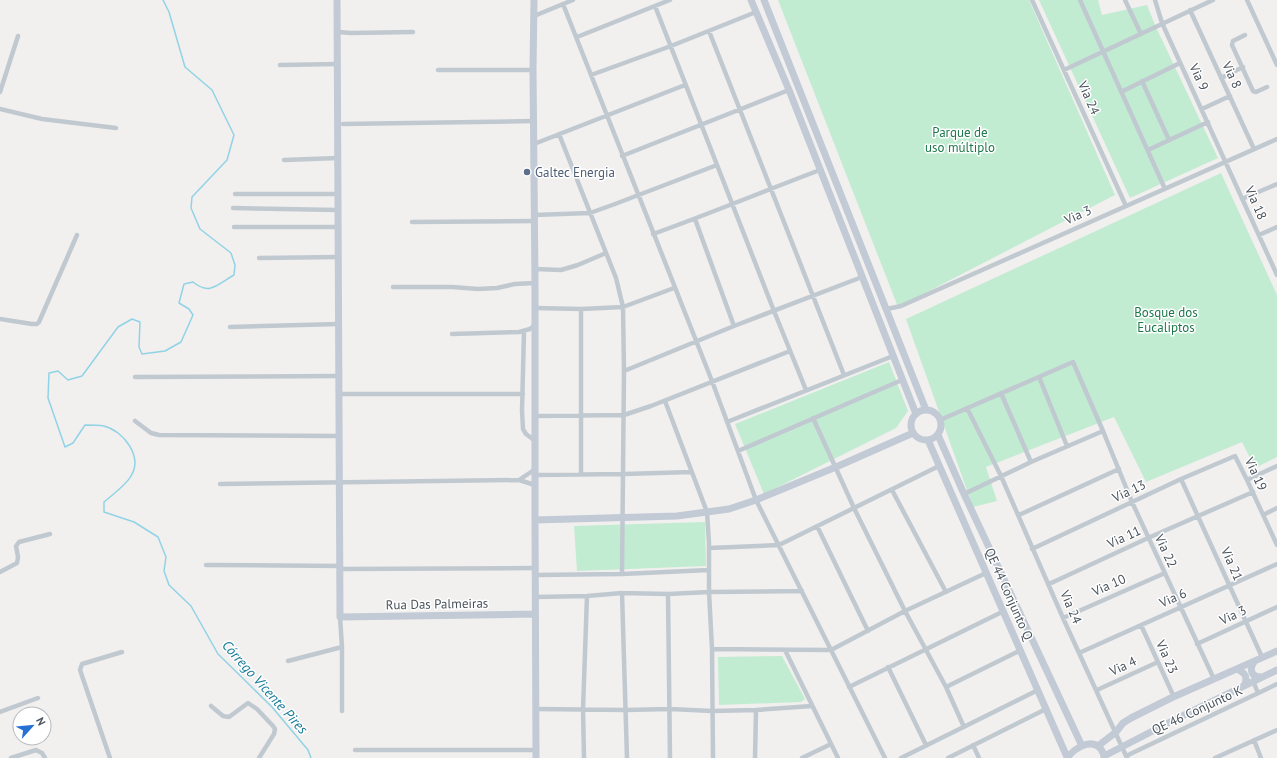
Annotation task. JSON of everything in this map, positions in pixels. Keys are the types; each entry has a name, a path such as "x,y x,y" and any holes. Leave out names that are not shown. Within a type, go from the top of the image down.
{"street":[{"path":"337,0 339,482 342,711"},
{"path":"355,750 536,754 534,520 534,0"},
{"path":"534,16 573,0"},
{"path":"577,37 670,0"},
{"path":"751,0 789,90 916,414"},
{"path":"764,0 926,410"},
{"name":"Via 24","path":"1032,0 1126,206"},
{"path":"1080,0 1165,189"},
{"path":"1125,0 1141,34"},
{"name":"Via 9","path":"1155,0 1162,24 1226,162"},
{"path":"1064,70 1213,0"},
{"path":"1247,0 1275,53 1277,65"},
{"path":"563,4 712,381 756,500 885,758"},
{"path":"655,6 806,390"},
{"name":"Via 8","path":"1190,10 1254,150"},
{"path":"591,75 671,46 756,12"},
{"path":"709,31 772,188 844,375"},
{"path":"338,32 413,32"},
{"path":"1245,35 1234,40 1232,43 1255,92 1267,88"},
{"path":"0,92 18,36"},
{"path":"1121,92 1180,63"},
{"path":"280,65 338,64"},
{"path":"1221,78 1243,68"},
{"path":"438,70 533,70"},
{"path":"1142,81 1169,140"},
{"path":"534,144 685,85"},
{"path":"622,156 789,90"},
{"path":"1202,109 1230,96"},
{"path":"0,109 42,119 116,128"},
{"path":"343,124 534,121"},
{"path":"1148,150 1208,122"},
{"path":"559,134 616,278 623,307 624,474 622,574"},
{"name":"Via 3","path":"887,309 902,306 1277,139"},
{"path":"284,160 338,158"},
{"name":"Via 18","path":"1226,162 1242,199 1275,266 1277,275"},
{"path":"412,222 534,218 590,212 717,165"},
{"path":"653,234 733,205 772,188 820,170"},
{"path":"1242,199 1277,184"},
{"path":"235,194 338,194"},
{"path":"233,208 338,210"},
{"path":"695,219 734,326"},
{"path":"843,227 850,219"},
{"path":"1259,235 1277,226"},
{"path":"234,227 338,227"},
{"path":"843,227 853,227"},
{"path":"0,319 37,324 42,317 77,234"},
{"path":"535,269 561,270 578,265 606,253"},
{"path":"259,258 338,257"},
{"path":"624,371 734,326 862,277"},
{"path":"393,287 452,287 478,289 535,283"},
{"path":"535,308 581,309 623,307 674,288"},
{"path":"581,309 581,474"},
{"path":"230,327 339,324"},
{"path":"452,334 524,331 535,325"},
{"path":"524,331 523,429 526,434 534,440"},
{"path":"535,416 624,415 665,401 790,351"},
{"path":"727,422 893,356"},
{"name":"Via 22","path":"1039,377 1073,362 1148,538 1214,679"},
{"path":"135,377 339,376"},
{"path":"940,420 1039,377 1067,446"},
{"path":"738,451 902,380"},
{"path":"1001,393 1031,462"},
{"path":"339,394 523,394"},
{"path":"665,401 707,512 712,649 713,758"},
{"name":"Via 24","path":"967,408 1001,476 1032,549 1122,746"},
{"path":"926,410 935,413 940,420 941,429 934,439 920,439 913,433 911,424 914,417 916,414 926,410"},
{"path":"813,418 854,508 905,611 946,687 964,726"},
{"path":"135,421 159,435 339,436"},
{"path":"964,494 1031,462 1103,431"},
{"path":"534,520 677,516 729,508 756,500 913,433"},
{"name":"QE 44 Conjunto Q","path":"938,435 1082,746"},
{"name":"QE 44 Conjunto Q","path":"928,440 1067,757"},
{"name":"Via 13","path":"1032,549 1181,479 1235,456"},
{"name":"Via 19","path":"1235,456 1277,546"},
{"path":"709,548 778,544 939,466"},
{"path":"1247,480 1277,466"},
{"path":"1018,515 1119,468"},
{"path":"519,480 534,473 624,474 692,472"},
{"name":"Via 21","path":"1181,479 1262,658"},
{"path":"220,484 519,480 535,485"},
{"path":"892,490 946,592"},
{"name":"Via 11","path":"1049,584 1148,538 1253,492"},
{"path":"1262,515 1277,508"},
{"path":"817,526 868,631"},
{"path":"0,572 17,563 18,557 16,546 19,542 50,534"},
{"name":"Via 6","path":"1079,653 1277,564"},
{"path":"206,565 622,574 709,570"},
{"path":"712,649 831,650 905,611 986,573"},
{"name":"Via 10","path":"1063,618 1164,573"},
{"path":"535,597 588,596 622,593 668,594 802,591"},
{"path":"622,593 627,758"},
{"path":"668,594 670,758"},
{"path":"584,758 583,709 588,596"},
{"name":"Via 3","path":"1197,644 1277,607"},
{"path":"850,687 1004,611"},
{"name":"Rua Das Palmeiras","path":"340,617 536,614"},
{"name":"Via 23","path":"1141,625 1174,697"},
{"path":"288,661 342,647"},
{"path":"785,650 838,758"},
{"path":"946,687 1021,650"},
{"path":"1098,746 1116,732 1123,723 1131,718 1277,651"},
{"path":"110,758 80,670 82,664 122,652"},
{"name":"Via 4","path":"1097,690 1158,662"},
{"path":"1254,662 1251,665 1252,674 1256,677 1260,677"},
{"path":"888,667 926,745"},
{"path":"1237,669 1244,673 1246,677 1245,684"},
{"path":"1067,757 1082,746 1092,744 1098,746 1102,750 1104,757 1122,746 1245,684 1277,670"},
{"path":"1253,681 1258,693"},
{"name":"QE 46 Conjunto K","path":"1122,746 1127,757 1170,734 1277,684"},
{"path":"901,758 1038,690"},
{"path":"0,712 38,698"},
{"path":"211,706 223,716 229,717 248,703 257,709 268,720 273,726 275,732 259,758"},
{"path":"536,709 670,709 712,711 812,706"},
{"path":"948,758 1046,709"},
{"path":"755,758 756,710"},
{"path":"1166,724 1170,734"},
{"path":"1214,758 1277,730"},
{"path":"1254,740 1261,758"},
{"path":"802,758 831,744"},
{"path":"973,745 979,758"},
{"path":"10,758 36,750 42,753 45,758"}],"green space":[{"name":"Parque de uso múltiplo","path":"778,0 1029,0 1115,195 898,307"},
{"path":"1039,0 1098,0 1102,15 1147,5 1218,158 1130,198"},
{"name":"Bosque dos Eucaliptos","path":"1221,173 1277,295 1277,457 1255,468 1242,442 1146,482 1114,417 986,467 997,501 973,507 906,319"},
{"path":"889,362 908,411 896,428 764,494 735,424"},
{"path":"705,522 706,566 577,571 574,526"},
{"path":"782,656 805,699 801,702 719,705 718,657"}],"waterway":[{"name":"Córrego Vicente Pires","path":"163,0 169,12 185,67 212,90 234,135 227,160 192,197 191,208 200,229 231,253 235,265 234,275 218,285 209,288 204,288 193,282 184,284 179,303 189,309 193,315 181,342 165,351 142,354 139,347 140,322 132,319 118,327 82,376 68,380 58,371 49,373 48,398 65,447 73,443 85,425 104,426 111,429 118,433 130,446 135,461 134,469 126,483 104,502 104,512 134,522 158,537 166,557 164,571 169,585 191,606 218,654 272,707 308,750 311,758"}],"place":[{"name":"Galtec Energia","path":"527,172"}]}
